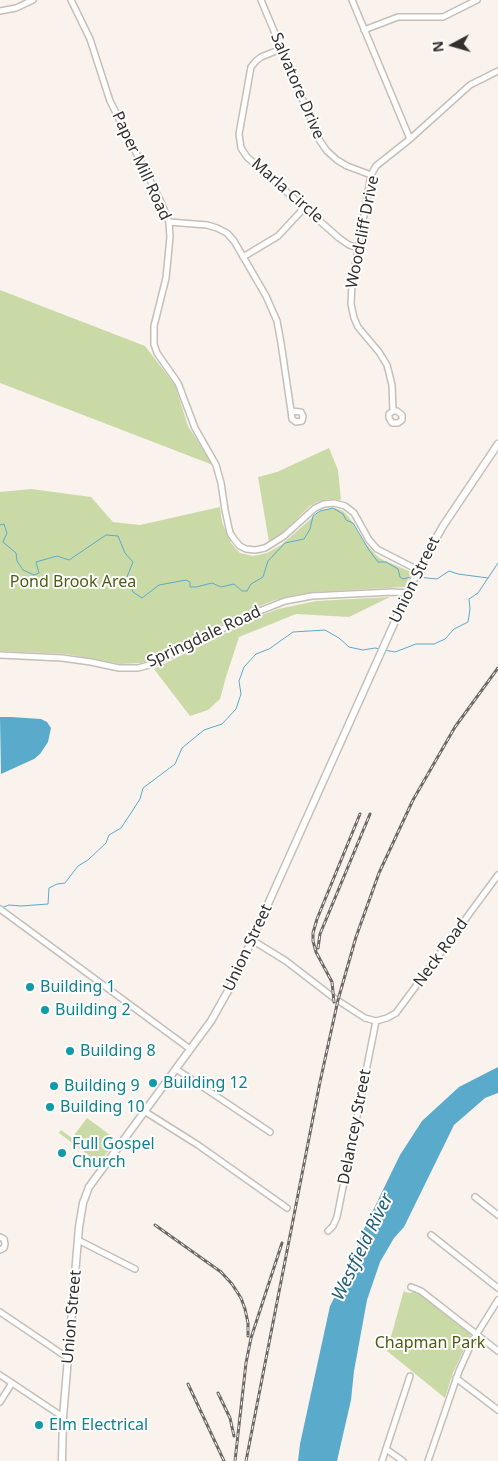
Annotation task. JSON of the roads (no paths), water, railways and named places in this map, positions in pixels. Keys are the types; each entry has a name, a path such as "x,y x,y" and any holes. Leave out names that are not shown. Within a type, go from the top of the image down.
{"main road":[{"name":"Union Street","path":"62,1461 78,1240 82,1209 89,1187 176,1069 221,1004 252,940 415,575 443,526 498,444"}],"street":[{"path":"0,11 16,8 33,0"},
{"name":"Paper Mill Road","path":"71,0 90,39 110,102 161,202 169,222 170,237 166,278 154,326 154,344 157,353 178,383 195,428 216,464 230,532 234,539 240,546 246,549 265,548 284,536 316,508 324,504 334,503 345,506 354,513 369,540 377,549 415,575"},
{"name":"Salvatore Drive","path":"261,0 317,136 323,146 342,164 371,175"},
{"path":"352,0 410,139"},
{"path":"364,30 398,17 443,17 477,0"},
{"name":"Marla Circle","path":"281,49 261,57 251,67 240,144 244,154 343,241 358,248"},
{"name":"Woodcliff Drive","path":"392,411 392,385 387,365 379,352 358,327 351,308 351,289 371,175 376,166 410,139 470,85 498,71"},
{"path":"243,257 278,236 305,207"},
{"path":"169,222 207,225 221,229 230,236 268,300 277,321 290,411"},
{"name":"Springdale Road","path":"0,655 62,658 119,668 138,668 153,664 252,614 285,601 312,596 407,593"},
{"name":"Neck Road","path":"376,1021 396,1013 498,875"},
{"path":"2,911 190,1049"},
{"path":"252,940 286,961 355,1012 365,1018 376,1021"},
{"name":"Delancey Street","path":"328,1231 333,1226 337,1216 376,1021"},
{"path":"176,1069 270,1132"},
{"path":"144,1111 198,1145 287,1208"},
{"path":"475,1197 498,1215"},
{"path":"431,1235 498,1288"},
{"path":"0,1237 4,1240 5,1244 4,1248 0,1250"},
{"path":"78,1240 135,1269"},
{"path":"412,1287 421,1291 498,1351"},
{"path":"428,1461 456,1378 476,1335 498,1300"},
{"path":"0,1312 68,1358"},
{"path":"0,1375 64,1417"},
{"path":"382,1461 410,1376"},
{"path":"456,1378 498,1410"},
{"path":"0,1402 12,1383"},
{"path":"386,1449 403,1461"}],"water":[{"path":"0,717 41,719 47,722 51,728 48,742 40,754 34,759 1,774"},
{"name":"Westfield River","path":"498,1067 498,1093 485,1098 454,1125 404,1227 394,1238 380,1262 367,1300 354,1371 351,1400 337,1461 298,1461 330,1306 350,1267 362,1233 400,1155 422,1121 459,1087"}],"waterway":[{"path":"0,525 4,524 7,533 3,542 16,553 17,561 23,570 34,575 39,573 36,562 57,556 69,560 106,535 118,536 125,553 133,562 127,577 133,592 142,598 159,585 186,580 190,582 190,587 212,583 221,587 234,584 242,591 247,591 251,584 263,577 268,561 285,543 304,539 310,529 313,516 320,511 333,508 343,514 346,520 353,523 378,562 386,562 398,569 400,577 403,579 411,577"},
{"path":"384,650 395,652 416,644 434,644 445,639 454,629 468,622 469,599 478,593 498,563"},
{"path":"417,577 437,579 449,571 488,578"},
{"path":"1,908 9,905 48,904 49,888 65,883 78,866 88,860 106,843 109,835 121,828 140,799 143,788 175,764 182,748 204,730 222,724 236,709 241,694 239,681 244,667 256,654 269,649 293,632 325,630 339,638 349,647 363,650 380,649"}],"railway":[{"path":"246,1461 320,1082 338,1000 356,937 379,873 413,800 455,727 498,668"},
{"path":"334,1002 332,982 316,952 313,933 360,814"},
{"path":"318,948 320,934 370,814"},
{"path":"155,1225 221,1272 232,1284 241,1298 245,1309 248,1336"},
{"path":"235,1461 246,1363 251,1338 282,1243"},
{"path":"188,1384 224,1461"},
{"path":"218,1393 230,1418 234,1436"}],"place":[{"name":"Building 1","path":"30,987"},
{"name":"Building 2","path":"45,1010"},
{"name":"Building 8","path":"70,1051"},
{"name":"Building 12","path":"153,1083"},
{"name":"Building 9","path":"54,1086"},
{"name":"Building 10","path":"50,1107"},
{"name":"Full Gospel Church","path":"62,1153"},
{"name":"Elm Electrical","path":"39,1425"}],"park label":[{"name":"Pond Brook Area","path":"73,582"},
{"name":"Chapman Park","path":"430,1343"}]}
